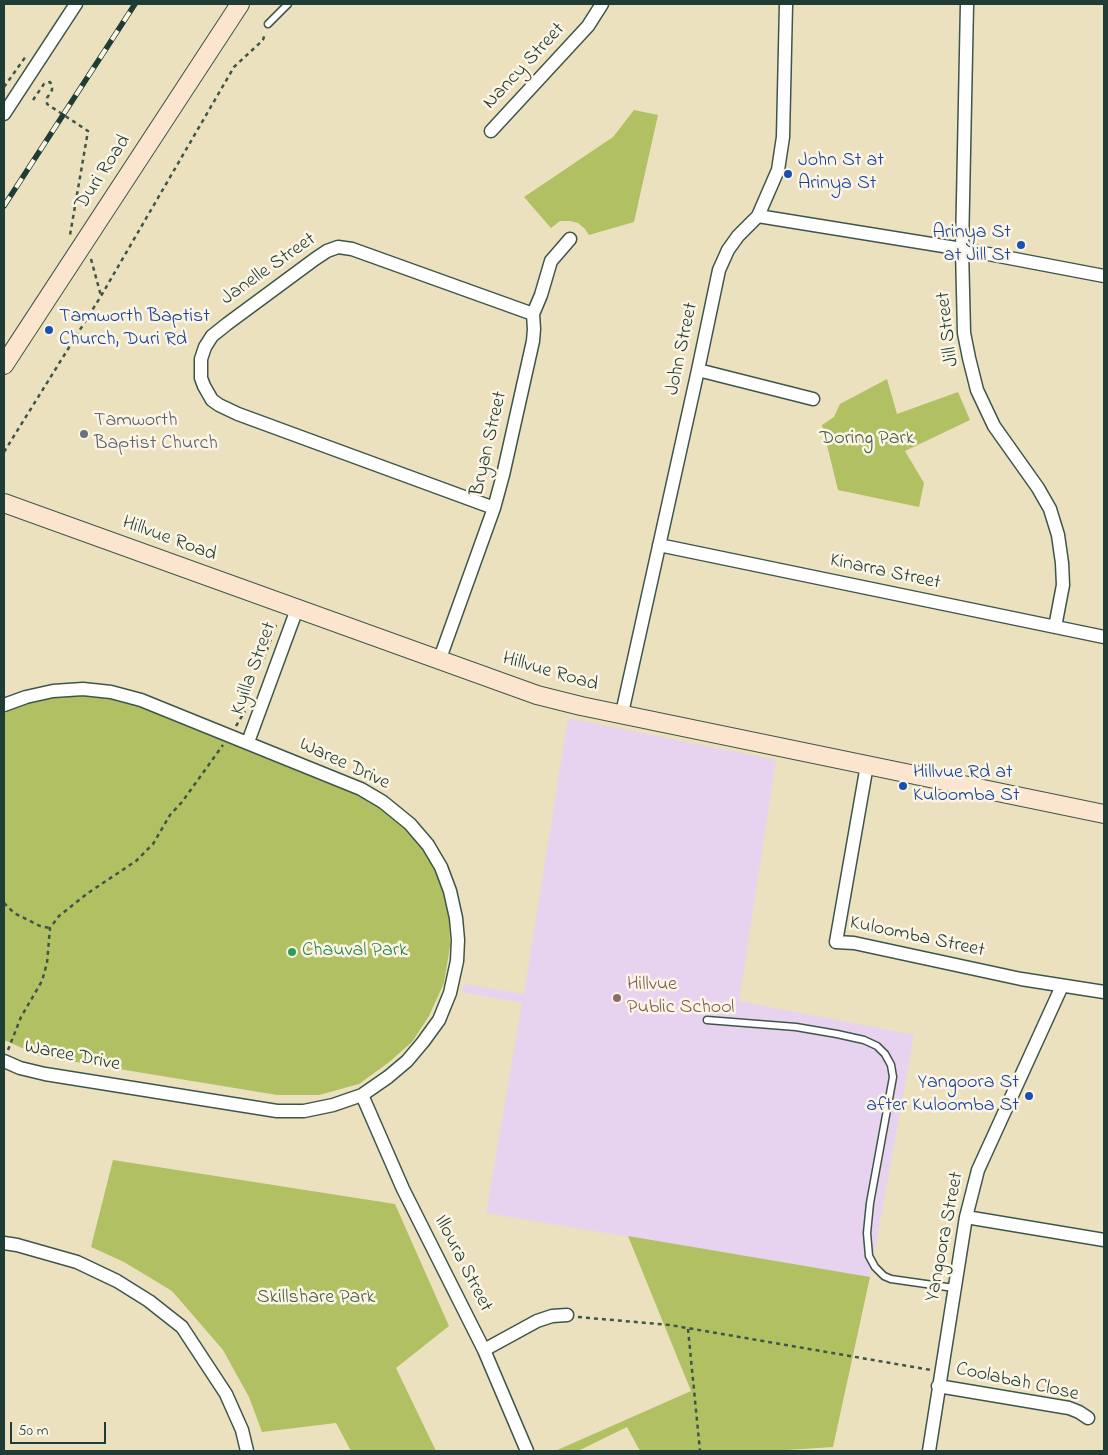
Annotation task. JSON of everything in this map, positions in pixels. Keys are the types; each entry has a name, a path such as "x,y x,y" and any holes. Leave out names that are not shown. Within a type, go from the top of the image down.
{"street":[{"path":"4,114 76,4"},
{"name":"Duri Road","path":"4,365 240,4"},
{"name":"Nancy Street","path":"491,131 588,26 602,4"},
{"name":"John Street","path":"622,714 719,270 728,250 738,236 758,216 778,170 781,155 786,4"},
{"name":"Jill Street","path":"967,4 962,249 964,333 968,358 977,390 994,426 1046,502 1058,535 1063,585 1055,627"},
{"path":"758,216 962,249 1104,276"},
{"name":"Bryan Street","path":"440,661 494,508 503,475 533,341 533,314 541,296 551,261 570,239"},
{"name":"Janelle Street","path":"494,508 238,414 219,405 212,400 204,386 201,378 201,359 205,347 227,324 321,255 338,247 352,249 533,314"},
{"path":"698,370 813,399"},
{"name":"Hillvue Road","path":"4,503 537,695 581,706 1104,814"},
{"name":"Kinarra Street","path":"658,545 1104,637"},
{"name":"Kyilla Street","path":"248,742 297,609"},
{"name":"Waree Drive","path":"4,705 26,697 53,691 83,689 110,692 141,700 361,789 383,802 410,824 428,845 441,867 450,891 456,918 458,940 457,962 450,994 439,1020 423,1042 407,1061 362,1095 332,1105 304,1111 277,1111 45,1074 20,1068 4,1061"},
{"name":"Kuloomba Street","path":"866,765 836,942 854,943 1062,986 1104,992"},
{"name":"Yangoora Street","path":"929,1451 966,1217 978,1170 1062,986"},
{"name":"Illoura Street","path":"362,1095 403,1189 484,1350 527,1451"},
{"path":"966,1217 1104,1240"},
{"path":"4,1242 76,1262 109,1277 150,1301 182,1327 226,1394 242,1430 247,1451"},
{"path":"484,1350 537,1321 552,1316 567,1316"},
{"name":"Coolabah Close","path":"938,1386 1069,1408 1088,1418"}],"lane":[{"path":"268,24 288,4"},
{"path":"707,1020 796,1027 837,1034 870,1043 885,1054 891,1065 893,1077 870,1202 867,1233 869,1256 884,1276 891,1279 954,1288"}],"path":[{"path":"4,452 102,296 234,68 263,40 268,24"},
{"path":"33,100 44,84 50,82 52,90 47,98 47,104 88,131 70,231 71,244 90,255 102,296"},
{"path":"260,668 276,625"},
{"path":"4,1061 20,1017 42,981 47,963 50,928 59,916 88,893 136,860 153,844 170,815 182,802 204,769 230,737 245,711"},
{"path":"4,903 14,912 40,926 50,928"},
{"path":"567,1316 670,1325 941,1371"},
{"path":"688,1329 700,1451"}],"shaded area":[{"name":"Hillvue Public School","path":"568,718 776,760 739,1001 914,1035 870,1277 486,1213 522,1003 462,992 464,984 524,994"}],"green space":[{"path":"634,110 658,115 634,222 589,235 578,223 570,221 560,221 551,228 524,197 613,137"},
{"name":"Doring Park","path":"887,379 897,414 958,392 970,420 905,451 924,483 919,507 838,490 822,425 834,417 840,404"},
{"name":"Chauval Park","path":"97,693 142,702 371,798 421,842 437,872 444,891 449,914 450,946 444,983 429,1016 412,1042 388,1063 359,1084 319,1095 277,1095 40,1056 4,1040 4,710 53,695"},
{"name":"Skillshare Park","path":"113,1160 395,1204 449,1326 396,1368 436,1451 351,1451 336,1423 262,1432 249,1397 223,1350 172,1291 124,1262 91,1247"},
{"path":"628,1236 870,1277 833,1447 772,1451 640,1451 627,1427 578,1451 555,1451 691,1391"}],"railway":[{"path":"4,206 135,4"}],"place":[{"name":"John St at Arinya St","path":"788,174"},
{"name":"Arinya St at Jill St","path":"1021,245"},
{"name":"Tamworth Baptist Church, Duri Rd","path":"49,330"},
{"name":"Tamworth Baptist Church","path":"84,434"},
{"name":"Hillvue Rd at Kuloomba St","path":"903,786"},
{"name":"Chauval Park","path":"292,952"},
{"name":"Hillvue Public School","path":"617,998"},
{"name":"Yangoora St after Kuloomba St","path":"1029,1096"}]}
